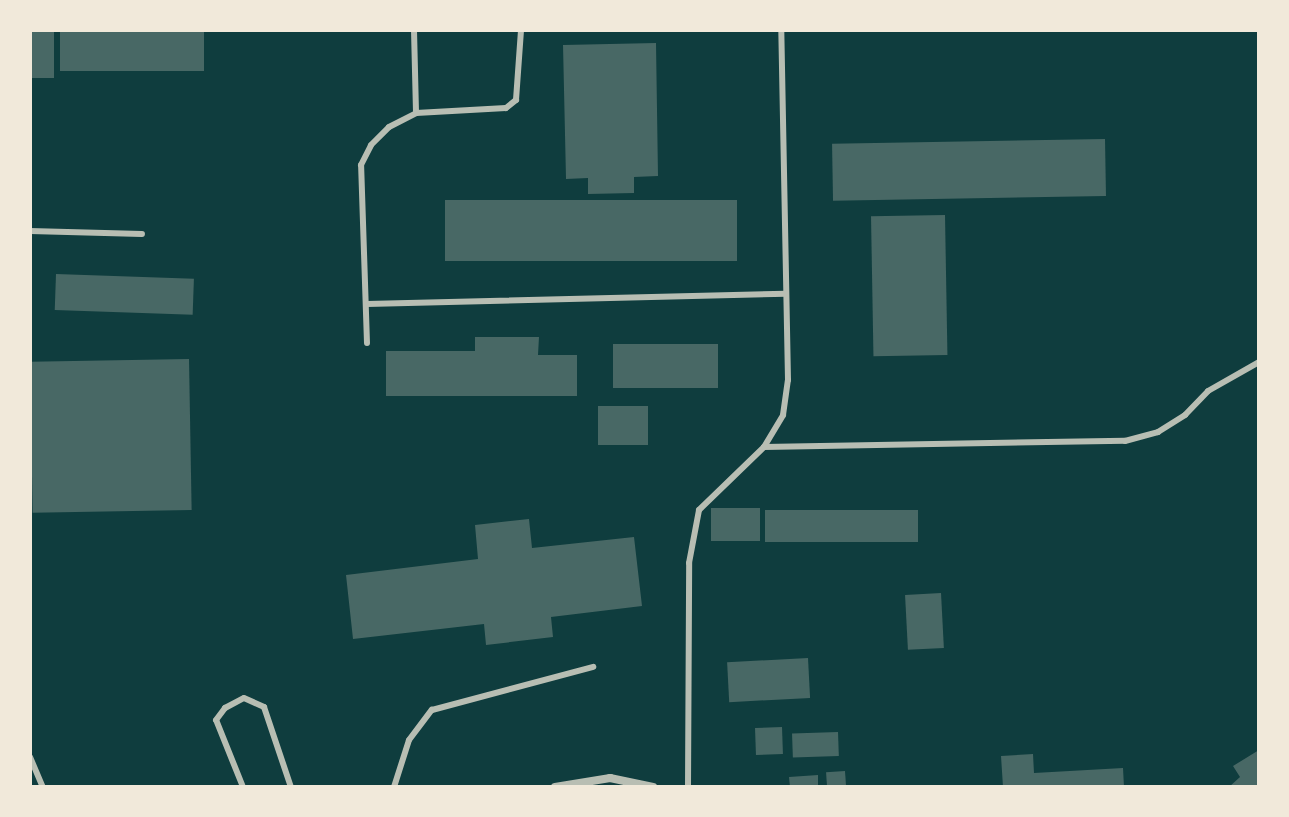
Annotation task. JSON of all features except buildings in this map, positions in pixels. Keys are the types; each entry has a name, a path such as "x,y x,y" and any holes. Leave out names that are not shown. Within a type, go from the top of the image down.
{"street":[{"path":"555,787 610,778 653,787"}],"lane":[{"path":"414,30 416,113"},
{"path":"367,343 361,165 371,145 389,127 416,113 506,108 516,100 521,30"},
{"path":"688,787 689,563 699,510 764,447 783,415 786,391 781,30"},
{"path":"30,231 142,234"},
{"path":"367,304 786,294"},
{"path":"764,447 1125,441 1158,432 1185,415 1208,391 1259,362"},
{"path":"394,787 409,740 432,710 593,667"},
{"path":"243,787 216,720 225,708 244,698 264,707 291,787"},
{"path":"30,757 43,787"}]}
